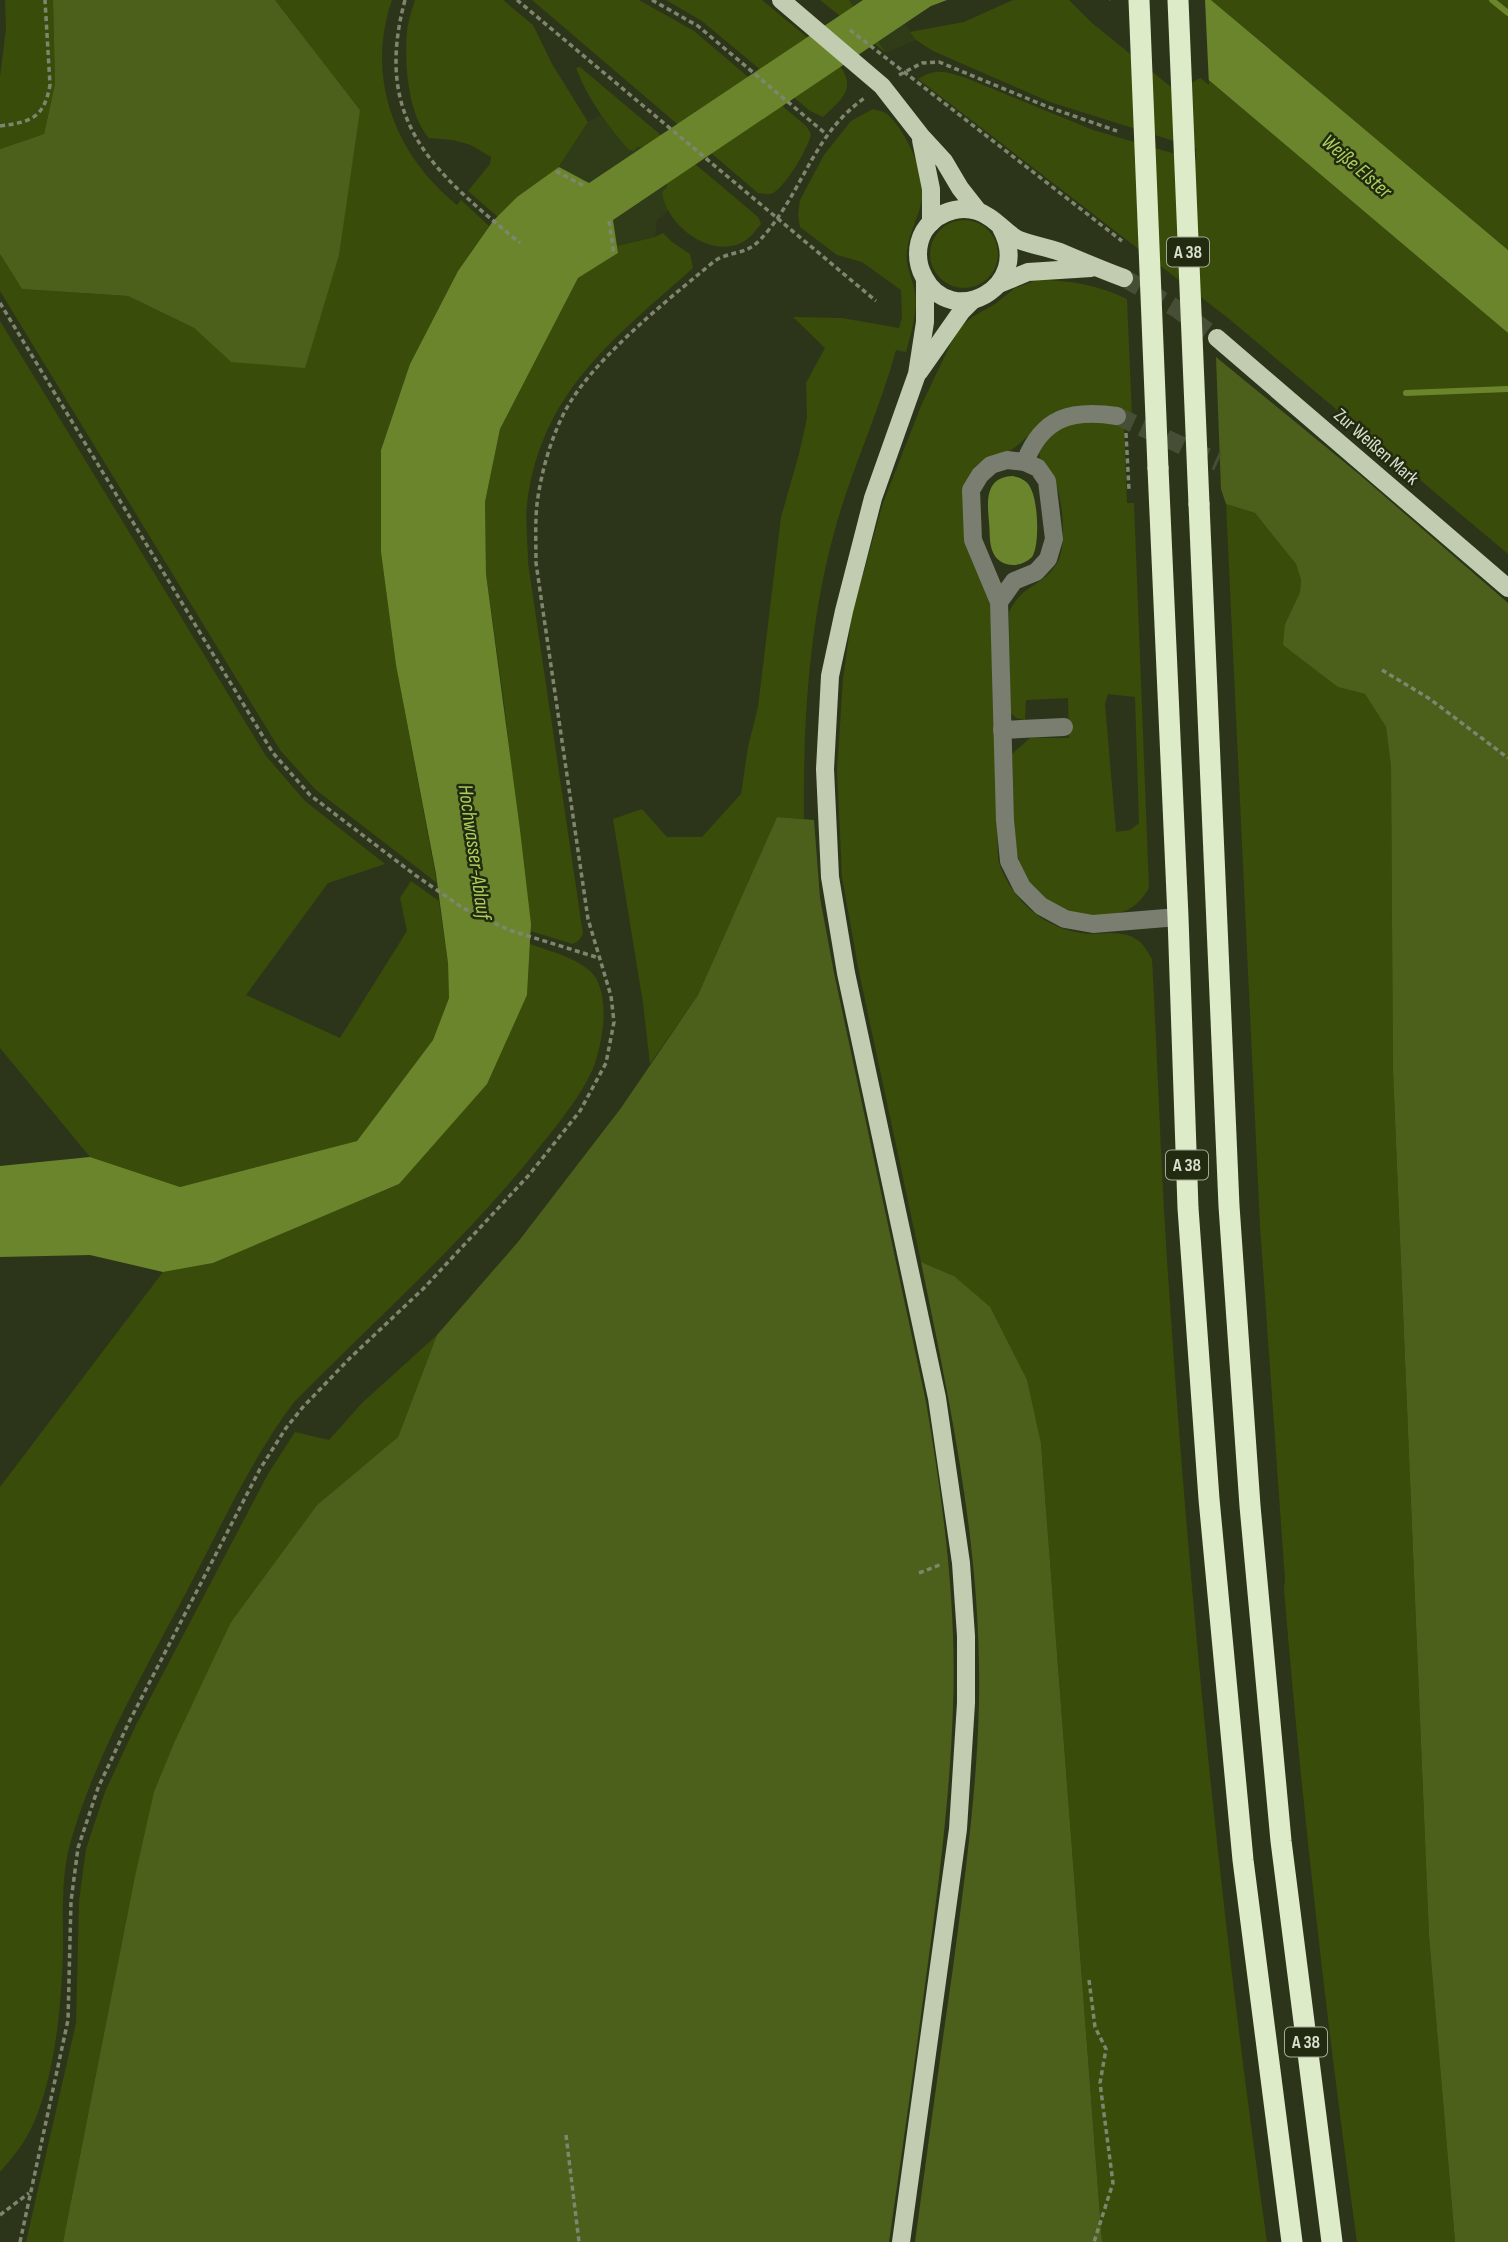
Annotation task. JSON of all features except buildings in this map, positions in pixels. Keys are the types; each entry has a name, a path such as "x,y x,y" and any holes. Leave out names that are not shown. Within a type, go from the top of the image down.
{"highway":[{"name":"A 38","path":"1139,0 1188,1208 1209,1499 1243,1860 1292,2242"},
{"name":"A 38","path":"1178,0 1228,1206 1251,1507 1283,1853 1332,2242"}],"main road":[{"path":"781,0 882,86 920,136 944,161 978,211"},
{"path":"920,136 931,189 931,223"},
{"path":"901,2242 958,1829 966,1703 965,1636 961,1563 937,1398 846,972 831,877 825,769 830,676 844,611 873,498 916,374 925,321 925,280 918,256 924,232 931,223 958,209 987,215 1006,237 1010,257 1005,276 983,297 962,301 941,295 925,280"},
{"path":"1001,229 1018,239 1124,278"},
{"path":"999,284 1028,272 1095,268"},
{"path":"916,374 961,312 973,300"},
{"name":"Zur Weißen Mark","path":"1217,338 1508,588"}],"lane":[{"path":"1025,462 1031,445 1046,426 1071,415 1096,412 1117,416"},
{"path":"999,602 1014,581 1036,572 1048,559 1054,539 1047,481 1038,468 1025,462 1007,460 991,466 980,475 971,491 973,540 999,602 1005,820 1009,861 1022,887 1041,906 1065,919 1093,924 1178,917"},
{"path":"1002,730 1064,727"}],"path":[{"path":"0,126 30,120 43,110 50,85 45,0"},
{"path":"405,0 397,30 396,69 404,117 419,146 448,181 520,243"},
{"path":"517,0 876,301"},
{"path":"652,0 698,26 827,134"},
{"path":"842,24 1122,240"},
{"path":"20,2242 68,2020 71,1901 78,1848 98,1788 118,1744 260,1469 286,1428 349,1359 424,1288 529,1175 580,1111 606,1063 614,1022 611,996 588,919 536,563 537,506 547,456 564,412 589,377 614,349 720,258 747,251 765,234 827,134 848,109 902,72 922,64 939,62 1048,107 1117,131"},
{"path":"556,171 586,187"},
{"path":"609,221 614,254"},
{"path":"0,303 273,753 310,796 463,908 509,930 598,958"},
{"path":"1127,446 1129,490"},
{"path":"1382,670 1430,699 1508,758"},
{"path":"1088,1980 1095,2026 1107,2049 1100,2083 1113,2183 1094,2242"},
{"path":"566,2135 579,2242"},
{"path":"0,2215 30,2192"}],"shaded area":[{"path":"5,0 53,0 55,84 44,134 0,149 0,77 6,29"},
{"path":"53,0 275,0 360,110 339,255 305,368 231,362 194,328 128,296 22,289 0,254 0,149 44,134 55,84"},
{"path":"275,0 392,0 384,29 384,86 402,139 435,185 457,205 461,200 489,226 458,271 410,364 381,450 381,552 396,665 437,883 316,790 280,750 0,291 0,254 22,289 128,296 194,328 231,362 360,110"},
{"path":"415,0 503,0 533,25 552,64 588,122 556,171 517,197 498,217 468,191 490,164 491,157 471,145 429,138 416,116 409,88 406,58 408,28"},
{"path":"532,0 639,0 694,31 806,126 811,134 795,168 775,191 768,194 758,193"},
{"path":"666,0 762,0 837,62 847,86 842,98 823,117 810,111 702,21"},
{"path":"820,0 849,0 886,53"},
{"path":"849,0 890,0 916,40 886,53"},
{"path":"1013,0 1069,0 1092,23 1176,91 1204,76 1508,333 1508,554 1228,318 918,79 936,72 953,74 1093,130 1196,160 1196,148 1050,102 933,51 916,40 910,32 964,22"},
{"path":"1211,0 1508,0 1508,250"},
{"path":"580,67 758,217 761,224 752,235 741,243 716,246 691,236 680,227 665,204 662,192 667,187 667,181 643,147 629,150 613,131 586,90 576,68"},
{"path":"873,109 886,114 902,132 921,178 922,199 907,256 914,288 915,312 906,352 896,350 844,500 828,559 810,670 804,819 777,817 698,995 650,1064 643,1003 613,819 642,809 667,837 702,837 741,794 748,747 758,707 781,517 807,418 806,383 825,348 793,317 842,318 899,328 902,317 901,290 862,262 837,255 800,227 798,214 800,200 824,155 851,121"},
{"path":"606,112 645,146 670,182 673,207 657,220 655,237 617,246 611,169 589,183 559,167 588,122"},
{"path":"957,220 971,220 983,225 993,235 998,254 993,273 983,283 971,288 957,288 945,283 935,273 930,261 930,247 935,235 945,225"},
{"path":"663,233 690,254 693,268 610,344 565,398 548,429 535,464 527,504 528,563 583,934 573,944 530,931 486,574 485,502 500,429 578,278 618,253 617,246"},
{"path":"1037,280 1083,284 1127,299 1132,416 1083,406 1061,412 1013,449 974,467 968,480 968,544 972,560 992,603 998,859 1011,888 1021,901 1045,920 1075,932 1129,936 1142,944 1152,959 1166,1248 1197,1647 1236,2005 1267,2242 1102,2242 1041,1444 954,1276 921,1262 859,972 842,877 837,771 843,679 852,614 883,503 921,406 961,327 1015,288"},
{"path":"0,321 266,756 305,801 385,864 328,883 246,995 340,1038 407,931 400,898 411,881 439,901 448,963 449,998 433,1040 357,1141 180,1187 90,1157 0,1048"},
{"path":"1216,357 1360,475 1508,603 1508,2242 1455,2242 1429,1936 1393,1071 1391,767 1386,727 1365,694 1338,687 1283,645 1285,624 1300,592 1301,580 1296,564 1255,513 1226,504 1221,489"},
{"path":"1097,420 1124,426 1127,503 1134,503 1149,888 1139,902 1127,910 1096,916 1070,912 1046,899 1021,869 1015,831 1012,754 1030,738 1069,738 1068,698 1026,700 1025,720 1016,718 1010,712 1009,613 1026,590 1054,568 1061,552 1063,522 1060,501 1055,482 1041,462 1040,449 1047,438 1064,425 1076,421","holes":["1108,694 1135,697 1139,823 1130,830 1116,832 1105,704"]},
{"path":"1226,504 1255,513 1296,564 1301,580 1300,592 1285,624 1338,687 1365,694 1386,727 1391,767 1393,1071 1429,1936 1455,2242 1357,2242 1346,2161 1307,1834 1284,1589 1260,1226"},
{"path":"777,817 814,820 820,898 834,973 926,1402 951,1592 954,1669 947,1806 889,2242 63,2242 154,1792 231,1622 317,1505 398,1437 437,1335 518,1242 621,1108 698,995"},
{"path":"530,944 587,968 598,982 603,1001 603,1021 599,1051 592,1071 580,1093 513,1180 421,1277 294,1402 238,1492 123,1712 81,1810 65,1869 61,1996 49,2075 34,2123 23,2143 0,2172 0,1487 163,1272 213,1263 399,1184 527,995"},
{"path":"921,1262 954,1276 990,1307 1027,1380 1041,1444 1102,2242 915,2242 965,1873 976,1770 979,1702 979,1646 970,1535 953,1426"},
{"path":"437,1335 398,1437 317,1505 231,1622 134,1881 63,2242 26,2242 76,2023 79,1901 86,1849 105,1792 136,1725 268,1474 295,1432 329,1440 362,1403"}],"water":[{"name":"Hochwasser-Ablauf","path":"863,0 947,0 931,6 613,220 618,253 578,278 500,429 485,502 486,574 531,924 527,995 487,1084 399,1184 213,1263 163,1272 90,1255 0,1257 0,1166 90,1157 180,1187 357,1141 433,1040 449,998 448,963 436,874 396,665 381,552 381,450 410,364 458,271 493,221 517,197 559,167 589,183"},
{"name":"Weiße Elster","path":"1109,0 1211,0 1508,250 1508,333 1204,76"},
{"path":"1013,476 1024,480 1030,486 1037,523 1032,557 1022,563 1010,565 999,560 992,550 988,498 997,481"}],"pier":[{"path":"1110,0 1205,0 1209,85 1111,6"}],"waterway":[{"path":"1492,0 1508,13"},
{"path":"1406,393 1508,389"}],"tunnel":[{"path":"1124,278 1177,309 1217,338"},
{"path":"1117,416 1218,462"}]}
